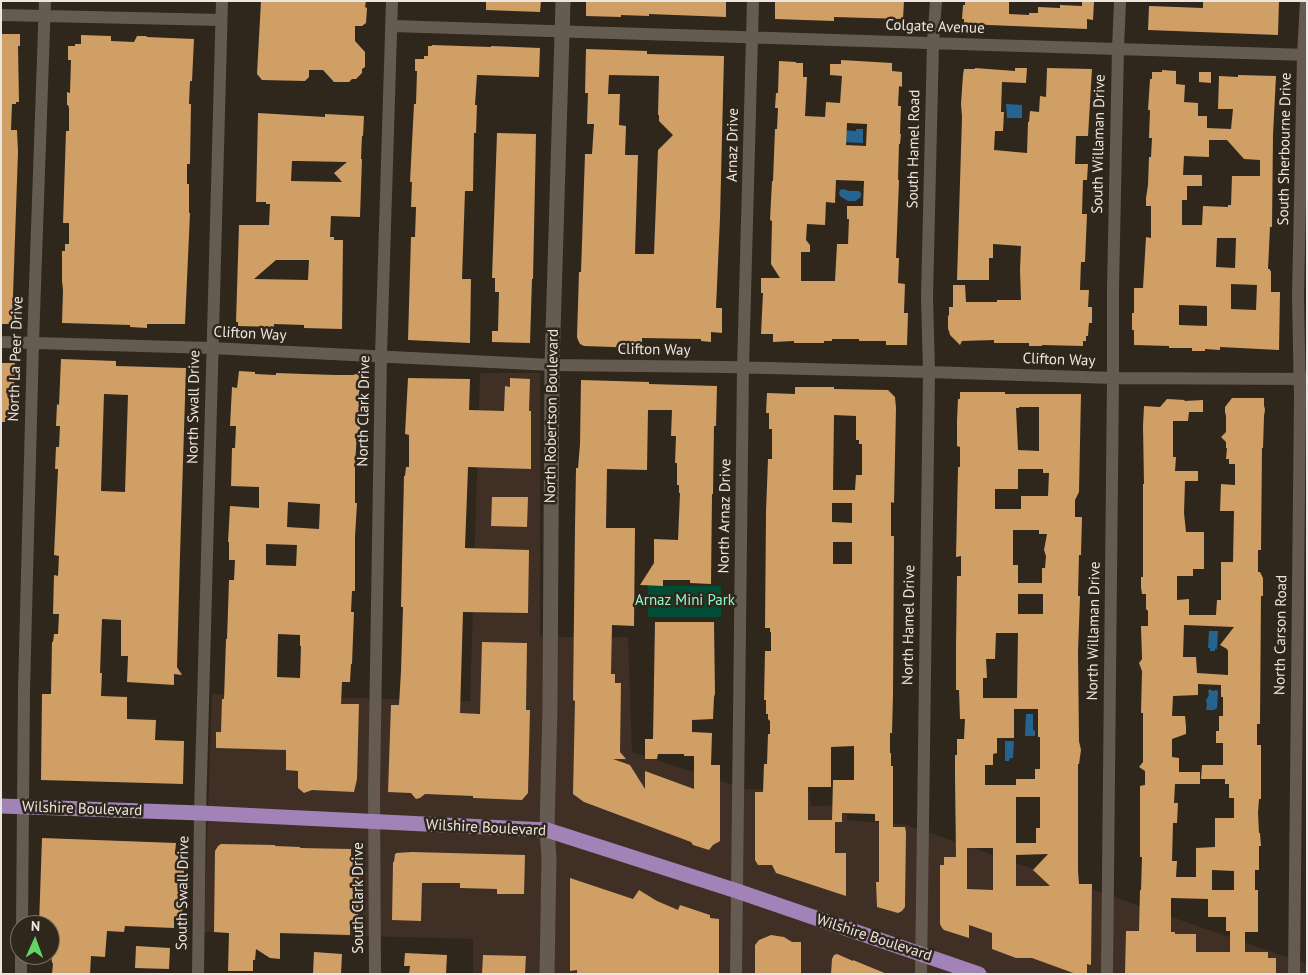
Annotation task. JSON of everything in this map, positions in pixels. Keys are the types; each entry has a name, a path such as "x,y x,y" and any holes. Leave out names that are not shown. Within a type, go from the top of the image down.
{"main road":[{"name":"North Robertson Boulevard","path":"547,974 552,365 563,1"},
{"name":"Wilshire Boulevard","path":"1,806 200,813 547,830 979,974"}],"street":[{"name":"North La Peer Drive","path":"22,915 24,690 33,343 45,1"},
{"name":"North Swall Drive","path":"200,813 222,1"},
{"name":"North Clark Drive","path":"375,822 381,356 392,1"},
{"name":"Arnaz Drive","path":"745,290 753,1"},
{"name":"South Hamel Road","path":"927,297 933,43 936,1"},
{"name":"South Willaman Drive","path":"1113,288 1120,1"},
{"name":"South Sherbourne Drive","path":"1298,297 1306,1"},
{"path":"1,14 221,20"},
{"name":"Colgate Avenue","path":"392,26 1305,55"},
{"name":"North Willaman Drive","path":"1107,974 1113,288"},
{"name":"North Arnaz Drive","path":"736,974 745,290"},
{"name":"North Hamel Drive","path":"920,974 928,372 927,297"},
{"name":"North Carson Road","path":"1294,974 1303,379 1298,297"},
{"name":"Clifton Way","path":"1,342 212,348 552,365 928,372 1113,378 1303,379"},
{"name":"South Swall Drive","path":"198,974 200,813"},
{"name":"South Clark Drive","path":"375,822 375,974"}],"shaded area":[{"path":"480,373 540,373 540,637 628,637 632,752 746,789 809,790 811,806 847,805 847,820 907,825 1307,964 1307,974 473,974 473,939 204,932 212,694 470,701"}],"green space":[{"name":"Arnaz Mini Park","path":"648,586 721,586 721,617 648,617"}],"water":[{"path":"1006,104 1022,105 1022,118 1007,118"},
{"path":"856,129 863,129 863,143 841,142 841,130 856,131"},
{"path":"840,190 859,191 861,196 855,201 848,201 839,194"},
{"path":"1209,631 1218,631 1217,649 1215,651 1210,651 1210,648 1208,648"},
{"path":"1210,689 1212,691 1217,690 1218,692 1217,708 1214,710 1206,709 1206,700"},
{"path":"1026,714 1033,714 1035,736 1025,736"},
{"path":"1005,741 1014,741 1013,758 1010,758 1009,761 1005,761"}],"building":[{"path":"261,1 366,1 366,23 362,26 355,26 355,41 365,52 365,67 362,69 362,73 356,79 352,79 349,82 334,82 323,70 309,70 309,77 305,81 262,80 257,74"},
{"path":"486,1 541,1 540,12 486,10"},
{"path":"586,1 726,1 726,17 649,14 649,16 621,15 621,17 586,16"},
{"path":"775,1 904,1 903,19 834,17 834,21 775,19"},
{"path":"965,1 1009,1 1009,14 1029,15 1029,13 1038,13 1038,7 1060,8 1060,5 1082,6 1082,2 1094,2 1093,20 1087,19 1087,29 964,24 964,19 962,19"},
{"path":"1203,1 1279,1 1278,35 1148,30 1149,6 1203,8"},
{"path":"2,34 20,34 20,46 18,46 19,102 12,104 11,130 17,130 18,152 12,324 1,324"},
{"path":"81,35 111,36 111,41 134,42 137,36 194,39 189,104 191,104 190,164 187,164 190,213 185,324 147,324 147,328 130,327 130,325 62,323 62,251 65,251 65,244 69,244 69,223 63,223 66,131 69,131 67,92 70,93 71,60 68,60 68,46 81,44"},
{"path":"428,46 540,48 539,77 477,75 473,191 465,191 462,279 471,279 470,343 408,340 411,237 415,237 416,207 411,207 412,182 410,182 414,104 416,104 417,71 415,71 415,59 424,59 424,56 428,56"},
{"path":"586,49 647,51 647,54 724,56 716,308 722,308 722,333 711,332 711,342 701,341 701,339 642,338 642,348 584,346 580,344 577,337 585,154 592,154 594,124 587,124 588,93 585,93","holes":["609,75 659,76 659,121 673,135 658,150 654,254 635,254 638,155 625,155 626,126 619,125 620,94 608,94"]},
{"path":"841,60 892,63 892,71 902,72 902,87 899,86 898,106 901,106 901,134 899,144 896,258 899,258 898,283 905,284 904,313 908,313 907,345 886,345 886,341 859,341 859,339 832,339 832,341 824,341 824,343 773,342 773,334 761,334 763,293 761,293 761,278 780,278 771,264 772,221 770,220 775,129 777,129 778,108 775,108 776,93 778,93 779,61 803,63 803,77 807,77 805,116 825,117 826,102 840,103 842,76 830,75 830,64 841,64","holes":["847,123 867,124 866,146 846,145","836,180 864,181 863,206 847,206 847,219 849,219 848,244 837,244 835,281 801,281 801,252 810,252 810,245 806,240 807,224 825,225 826,202 835,203"]},
{"path":"1015,68 1027,68 1026,83 1002,82 1001,112 1004,112 1003,131 995,131 994,150 1027,153 1030,111 1039,112 1040,96 1046,97 1047,68 1092,69 1088,136 1076,136 1075,164 1088,164 1087,180 1083,180 1082,214 1087,214 1085,262 1081,262 1080,290 1089,290 1088,307 1092,307 1092,323 1089,323 1088,336 1086,336 1086,341 1083,341 1083,346 1029,346 1029,343 994,343 994,340 962,341 960,345 950,335 948,316 949,307 953,307 953,285 965,285 966,302 1021,300 1021,246 993,244 993,258 989,258 989,280 957,280 963,75 964,69 1015,71"},
{"path":"1162,70 1176,71 1176,84 1185,85 1184,102 1198,103 1198,116 1207,116 1207,128 1231,129 1233,109 1218,109 1219,76 1276,76 1272,227 1270,227 1268,269 1271,271 1271,292 1280,292 1279,350 1220,347 1220,350 1205,349 1205,351 1192,351 1192,348 1134,345 1132,313 1134,313 1134,288 1143,288 1146,237 1151,238 1151,206 1146,206 1152,138 1149,138 1150,110 1148,110 1150,79 1152,79 1152,72 1162,72","holes":["1209,140 1227,140 1244,159 1260,160 1260,176 1232,176 1231,205 1228,205 1228,207 1203,206 1202,225 1182,225 1182,200 1187,200 1187,186 1202,186 1202,175 1183,175 1184,156 1209,157","1217,238 1236,238 1235,268 1216,267","1231,284 1257,285 1256,310 1231,309","1179,305 1207,306 1207,326 1179,325"]},
{"path":"1199,72 1211,72 1211,83 1199,82"},
{"path":"258,113 325,117 325,114 364,116 360,217 331,216 330,237 334,237 334,240 343,240 342,329 304,328 304,325 274,324 274,327 238,326 238,322 236,322 239,225 269,225 270,204 256,202","holes":["292,161 297,161 347,162 334,173 342,182 291,181","276,260 309,260 308,280 254,279"]},
{"path":"497,133 536,134 530,343 492,342 492,331 498,331 499,292 495,292 495,278 492,278"},
{"path":"61,359 116,361 116,366 186,368 177,667 182,675 174,674 174,685 127,682 128,656 121,656 121,620 102,619 100,673 102,673 101,696 127,697 127,719 156,720 155,740 184,741 183,784 41,780 42,694 51,694 52,642 54,634 58,634 59,614 53,614 54,575 58,576 59,556 54,555 58,469 55,469 56,447 59,447 60,426 56,426 57,404 59,405","holes":["104,394 128,395 125,492 101,491"]},
{"path":"1,363 15,363 14,388 11,387 10,422 1,422"},
{"path":"239,371 276,375 276,373 353,375 359,373 361,409 360,430 357,432 355,466 355,503 357,503 355,591 352,591 351,612 354,612 352,664 350,682 342,682 341,704 359,704 357,779 354,792 312,790 304,793 298,788 298,771 286,770 286,750 216,748 216,732 221,732 222,699 224,699 229,580 234,580 235,560 229,560 228,542 230,506 259,508 259,487 231,486 232,448 235,448 236,426 230,426 232,387 237,388","holes":["288,502 320,504 319,529 287,527","266,544 297,545 296,566 266,565","278,634 300,635 300,678 277,677"]},
{"path":"408,378 470,379 469,410 504,411 505,386 510,387 510,378 530,379 531,469 468,467 465,548 529,550 528,613 463,612 460,713 480,714 482,642 527,643 526,710 530,710 528,793 522,800 425,794 416,799 411,793 388,792 391,705 399,705 401,671 404,476 406,467 409,467 409,435 405,434"},
{"path":"581,380 717,386 716,426 714,426 711,584 690,583 690,580 663,580 663,586 640,585 654,563 654,539 678,540 680,493 679,485 677,485 677,463 675,463 676,436 671,436 672,410 648,410 647,470 607,469 606,528 635,528 634,626 612,625 611,674 615,674 615,683 621,683 620,752 626,759 613,759 630,765 645,789 645,771 694,789 694,756 658,754 657,759 645,759 645,739 653,739 655,622 714,622 715,694 713,719 692,720 692,732 712,733 711,765 720,765 720,841 709,850 584,802 573,794 576,468 578,468 580,444"},
{"path":"795,387 834,387 834,389 888,390 895,397 894,503 891,502 891,536 894,536 893,695 890,753 891,766 893,766 893,827 905,827 906,832 905,907 898,913 877,907 876,882 879,882 879,821 875,821 875,814 842,813 842,822 835,822 835,853 846,853 846,896 776,873 772,865 758,865 755,860 755,792 763,792 764,764 767,764 768,734 770,734 770,721 768,714 766,714 766,700 764,700 765,651 771,651 770,628 765,628 768,459 772,459 772,429 769,429 769,413 766,413 767,393 795,394","holes":["834,415 856,416 856,440 859,440 859,444 862,444 862,475 856,475 855,490 833,490","832,503 852,503 852,523 832,522","833,542 852,542 852,564 833,564","854,746 854,780 833,780 832,820 808,820 808,787 831,787 831,747"]},
{"path":"960,392 1081,394 1079,492 1075,500 1075,517 1082,517 1078,596 1080,596 1078,652 1079,741 1081,750 1078,764 1078,871 1079,884 1092,884 1091,965 1087,964 1087,974 1076,974 1032,958 1016,958 992,949 992,933 969,925 969,938 944,930 940,924 940,865 944,865 944,857 956,857 955,755 957,755 957,739 964,739 965,719 960,719 959,690 956,690 957,576 961,576 961,556 956,557 958,467 960,467 960,447 957,446 957,420 958,399 960,399","holes":["1039,407 1039,451 1018,450 1016,408","1018,469 1043,469 1043,473 1049,473 1048,496 1021,496 1021,509 995,509 995,489 1018,489","1013,530 1039,530 1039,534 1047,534 1044,550 1046,556 1045,568 1042,568 1042,583 1018,583 1018,565 1013,565","1018,594 1043,594 1043,614 1018,614","996,633 1018,633 1017,698 983,698 983,678 987,678 986,659 995,659","1014,709 1038,709 1040,769 1035,769 1035,779 1016,779 1016,785 985,785 985,765 993,765 993,754 997,753 997,738 1014,738","1016,797 1040,797 1040,828 1036,828 1036,843 1016,843","967,848 993,848 993,890 967,889","1048,854 1033,870 1050,886 1016,886 1016,855"]},
{"path":"1232,398 1264,398 1261,550 1258,550 1258,572 1260,572 1263,578 1263,596 1261,596 1260,724 1257,724 1257,745 1261,745 1261,799 1259,799 1258,813 1261,846 1259,846 1259,870 1255,870 1255,890 1258,890 1258,932 1245,932 1245,952 1268,952 1268,958 1276,958 1276,974 1125,974 1126,931 1139,931 1142,857 1140,857 1140,786 1145,785 1145,771 1139,767 1143,762 1142,671 1139,663 1142,659 1141,626 1148,626 1146,594 1142,594 1141,587 1141,577 1143,577 1144,406 1160,407 1167,399 1184,401 1203,400 1203,412 1189,412 1188,421 1173,421 1173,457 1176,457 1175,471 1198,471 1198,481 1185,481 1184,513 1186,532 1204,532 1204,569 1193,569 1193,576 1177,576 1177,600 1189,599 1189,615 1216,615 1217,600 1221,600 1221,562 1233,562 1234,511 1220,511 1221,484 1235,485 1235,464 1229,464 1229,459 1226,459 1226,442 1221,437 1226,432 1225,407","holes":["1184,625 1234,627 1220,645 1228,651 1228,675 1197,673 1196,657 1183,657","1198,684 1221,685 1223,716 1219,716 1219,731 1216,731 1216,743 1223,743 1223,765 1202,765 1201,779 1225,779 1225,784 1229,784 1229,798 1234,798 1234,818 1215,818 1215,847 1196,848 1196,877 1176,877 1177,861 1172,861 1173,823 1177,823 1178,803 1174,803 1175,784 1200,784 1200,772 1179,772 1179,758 1172,757 1172,739 1186,734 1185,716 1172,716 1173,696 1198,695","1212,870 1234,871 1234,890 1212,890","1171,898 1208,899 1208,917 1226,917 1226,931 1230,931 1230,952 1196,952 1196,934 1175,934 1175,932 1171,932"]},
{"path":"492,497 528,497 527,527 491,526"},
{"path":"42,838 176,843 176,855 183,855 182,918 174,918 174,928 125,926 124,932 107,931 105,957 91,956 90,974 52,974 53,965 60,965 60,915 39,915"},
{"path":"221,844 351,849 351,857 359,858 358,925 350,925 350,935 280,933 280,959 270,958 256,949 253,971 228,971 229,933 214,932 215,851"},
{"path":"412,852 525,855 524,894 497,894 497,889 460,888 460,883 422,883 421,921 392,920 393,862 395,854"},
{"path":"570,878 633,899 639,890 657,901 678,910 680,905 710,915 710,918 719,919 719,974 577,974 577,970 570,971"},
{"path":"771,935 784,937 792,942 801,942 801,974 755,974 755,945 759,940"},
{"path":"136,946 170,948 169,969 135,968"},
{"path":"314,952 342,954 341,974 313,974"},
{"path":"405,953 447,955 446,974 409,974 410,966 404,966"},
{"path":"837,954 887,974 831,974 832,959"},
{"path":"483,955 526,956 525,974 482,974"}]}
